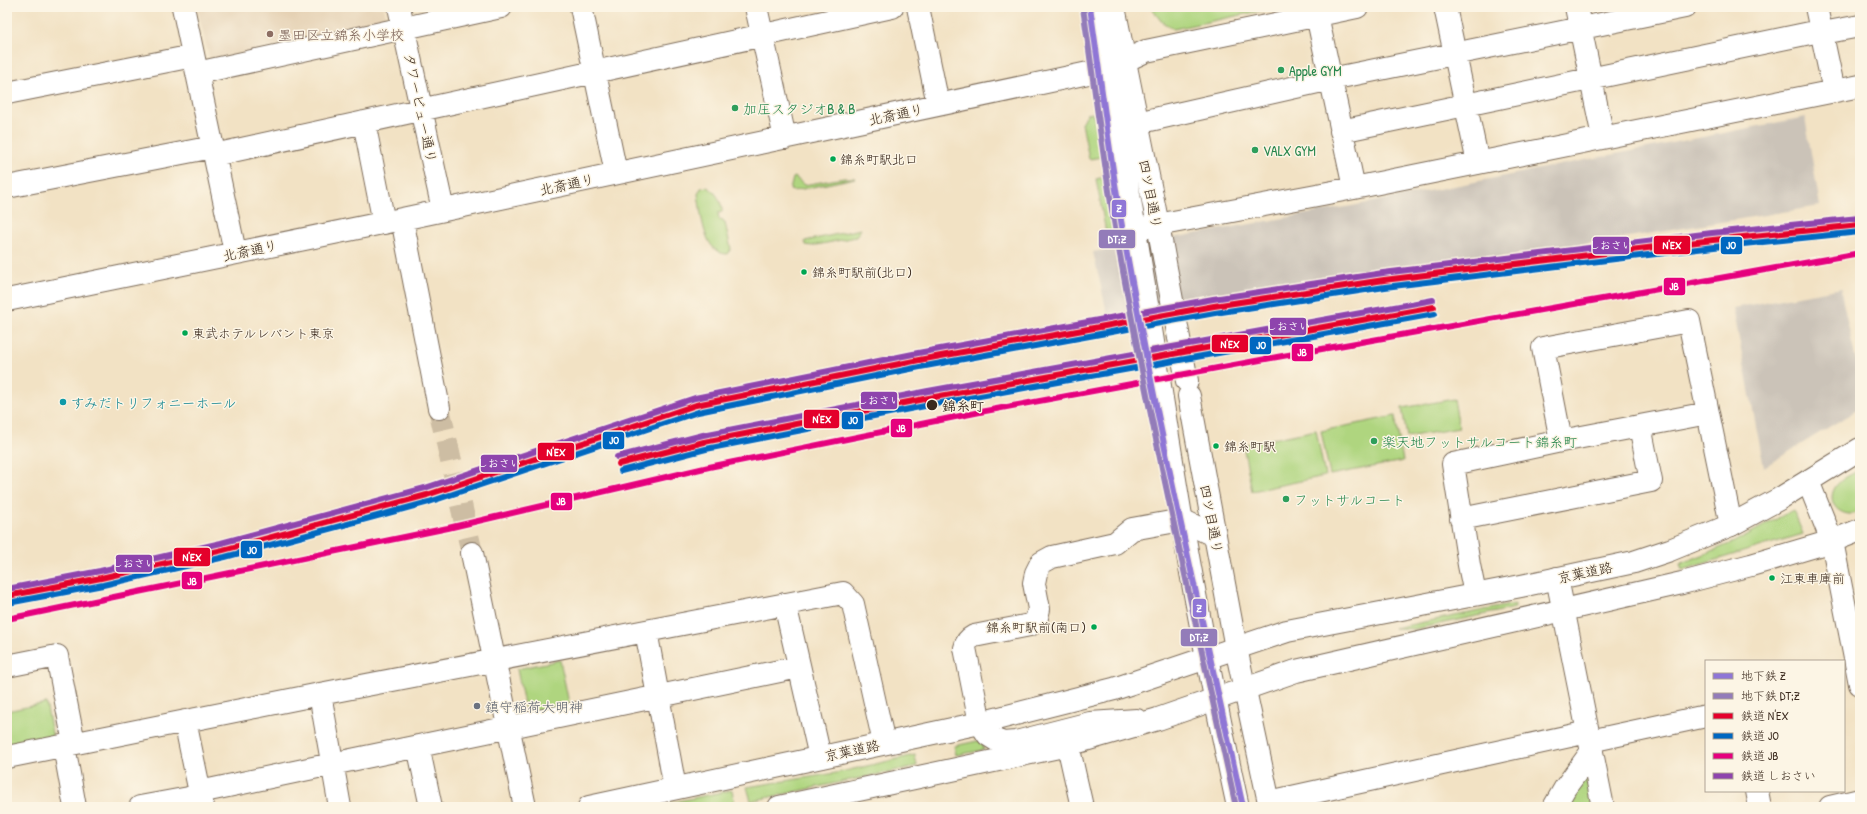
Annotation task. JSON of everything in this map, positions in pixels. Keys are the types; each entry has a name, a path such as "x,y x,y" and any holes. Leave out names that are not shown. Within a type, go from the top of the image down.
{"main road":[{"path":"183,7 235,252"},
{"path":"7,93 195,64 401,17 501,7"},
{"path":"581,7 616,173"},
{"path":"756,7 785,138"},
{"path":"7,187 214,151 364,122 595,73 892,7"},
{"path":"918,7 938,104"},
{"name":"四ツ目通り","path":"1094,7 1137,123 1158,225 1214,536 1269,804"},
{"name":"四ツ目通り","path":"1114,7 1116,65 1136,229 1182,520 1201,625 1238,807"},
{"name":"北斎通り","path":"7,300 235,252 393,221 785,138 1116,65 1146,50 1357,7"},
{"path":"1445,7 1478,163"},
{"path":"1576,7 1604,137"},
{"path":"1137,123 1331,79 1685,7"},
{"path":"1816,7 1834,91"},
{"path":"1317,15 1354,188"},
{"name":"タワービュー通り","path":"401,17 443,210"},
{"path":"1341,131 1821,31 1828,32 1860,26"},
{"path":"1136,229 1354,188 1860,86"},
{"path":"364,122 393,221 439,408"},
{"path":"1561,441 1543,348 1689,321 1731,525"},
{"path":"1475,594 1461,519 1453,464 1561,441 1708,413"},
{"path":"1461,519 1651,481 1640,426"},
{"name":"京葉道路","path":"589,807 980,723 1114,689 1208,659 1287,631 1634,562 1670,550 1731,525 1779,499 1860,449"},
{"path":"1808,481 1832,541 1856,681"},
{"path":"1158,719 1090,724 1016,742 1003,743 988,735 980,723 966,644 969,638 974,636 1030,625 1036,621 1039,609 1034,583 1036,573 1041,563 1052,557 1115,543 1132,529 1182,520 1214,536"},
{"path":"779,807 1068,745 1158,719 1296,671 1564,611 1751,565 1832,541 1860,530"},
{"path":"472,552 525,807"},
{"path":"1557,578 1603,807"},
{"path":"7,757 320,694 843,594 853,604 884,743"},
{"path":"785,604 820,757"},
{"path":"646,631 675,788"},
{"path":"7,666 57,656 69,745 75,807"},
{"path":"140,807 201,801 209,790 799,667"},
{"path":"320,694 340,807"},
{"path":"1269,804 1590,741 1705,716"},
{"path":"185,721 201,801"},
{"path":"1554,807 1590,741"},
{"path":"1068,745 1082,807"},
{"path":"418,746 431,807"},
{"path":"1757,792 1760,807"},
{"path":"1830,807 1860,800"}],"shaded area":[{"name":"墨田区立錦糸小学校","path":"197,7 384,7 387,23 210,60"},
{"path":"1805,117 1820,206 1109,321 1093,252 1352,206"},
{"path":"1842,288 1841,293 1860,379 1860,408 1764,467 1733,308"}],"green space":[{"path":"1150,7 1279,7 1174,29 1162,22"},
{"path":"1093,113 1102,157 1089,159 1082,123 1087,114"},
{"path":"795,177 804,185 844,178 855,178 793,191 790,190 793,178"},
{"path":"1105,177 1118,241 1114,242 1107,238 1096,179"},
{"path":"707,187 716,194 720,201 722,212 718,213 719,219 723,220 725,223 731,249 727,254 719,252 713,247 708,239 702,220 698,194 701,188"},
{"path":"861,229 856,237 812,246 806,245 805,241"},
{"path":"1454,399 1459,428 1407,437 1402,408"},
{"path":"1395,416 1403,461 1330,475 1321,431"},
{"path":"1316,430 1325,476 1252,491 1243,445"},
{"path":"1860,470 1860,512 1847,514 1841,512 1834,504 1832,498 1833,492 1836,486 1847,476"},
{"path":"1793,510 1803,534 1682,570 1680,564 1732,543"},
{"path":"1515,604 1515,608 1415,629 1394,628"},
{"path":"560,660 570,708 531,716 525,710 517,669"},
{"path":"46,703 53,738 7,747 7,711"},
{"path":"982,740 984,750 956,755 954,746"},
{"path":"915,755 917,766 751,801 747,787 836,773"},
{"path":"1586,771 1593,807 1566,807"},
{"path":"732,790 735,805 727,807 650,807"}],"tunnel":[{"path":"439,408 472,553"}],"metro line":[{"name":"Z","path":"1090,7 1113,171 1135,299 1149,372 1243,807"},
{"name":"DT;Z","path":"1083,8 1106,172 1128,300 1172,517 1236,807"}],"rail line":[{"name":"しおさい","path":"7,589 100,571 221,543 425,488 695,398 918,353 1213,299 1383,273 1712,233 1859,218"},
{"name":"N'EX","path":"7,596 101,578 223,550 427,495 696,405 919,360 1214,306 1384,280 1713,240 1860,225"},
{"name":"JO","path":"8,603 103,585 225,557 429,502 698,412 920,367 1215,313 1385,287 1714,247 1860,232"},
{"name":"JB","path":"7,619 448,528 709,467 980,412 1277,357 1860,253"},
{"name":"しおさい","path":"617,457 703,435 928,391 1433,300"},
{"name":"N'EX","path":"619,464 704,442 929,398 1434,307"},
{"name":"JO","path":"621,471 706,449 930,405 1435,314"}],"place":[{"name":"墨田区立錦糸小学校","path":"270,34"},
{"name":"Apple GYM","path":"1281,70"},
{"name":"加圧スタジオB & B","path":"735,108"},
{"name":"VALX GYM","path":"1255,150"},
{"name":"錦糸町駅北口","path":"833,159"},
{"name":"錦糸町駅前(北口)","path":"804,272"},
{"name":"東武ホテルレバント東京","path":"185,333"},
{"name":"すみだトリフォニーホール","path":"63,402"},
{"name":"錦糸町","path":"932,405"},
{"name":"楽天地フットサルコート錦糸町","path":"1374,441"},
{"name":"錦糸町駅","path":"1216,446"},
{"name":"フットサルコート","path":"1286,499"},
{"name":"江東車庫前","path":"1772,578"},
{"name":"錦糸町駅前(南口)","path":"1094,627"},
{"name":"鎮守稲荷大明神","path":"477,706"}]}
